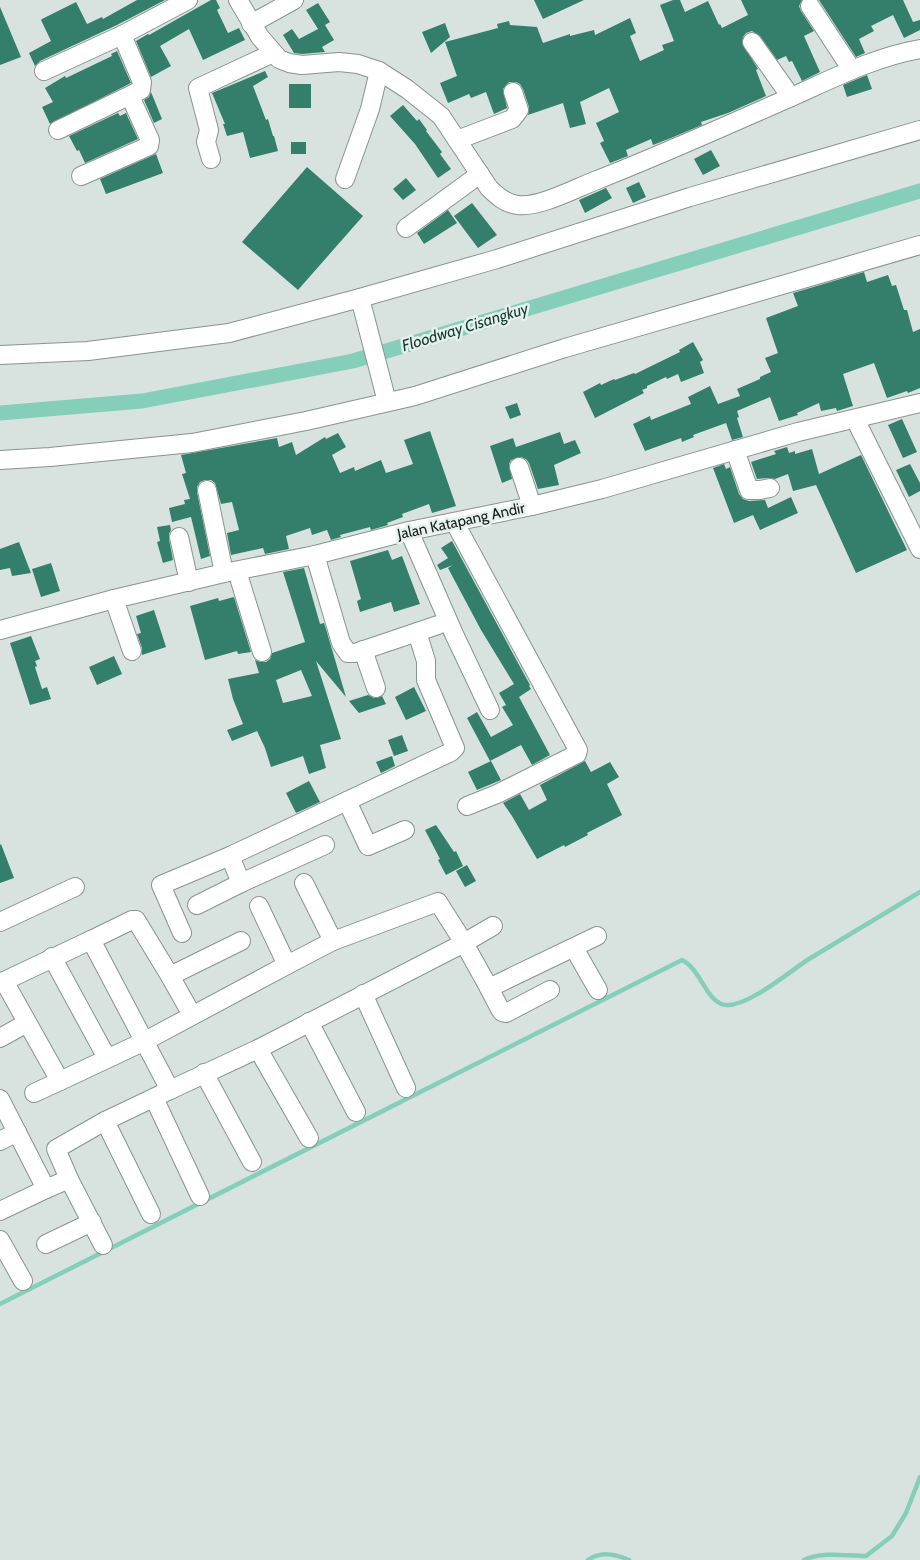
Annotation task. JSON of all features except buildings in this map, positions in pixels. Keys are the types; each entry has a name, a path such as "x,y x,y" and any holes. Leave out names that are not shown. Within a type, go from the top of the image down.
{"street":[{"path":"44,71 122,35 188,0"},
{"path":"238,0 251,24 279,59 302,65 339,62 358,64 379,71 407,89 441,116 489,188 498,197 517,206 540,202 627,168 852,70 902,52 920,49"},
{"path":"251,24 294,0"},
{"path":"810,6 852,70"},
{"path":"58,130 139,92 143,85 122,35"},
{"path":"752,42 791,97"},
{"path":"211,159 206,142 209,130 198,88 273,53"},
{"path":"345,179 370,109 379,71"},
{"path":"457,140 512,119 519,110 512,92"},
{"path":"81,176 149,146 150,140 130,96"},
{"path":"0,355 88,351 228,332 497,260 690,197 920,130"},
{"path":"406,228 480,174"},
{"path":"0,460 192,443 306,421 415,396 574,345 920,245"},
{"path":"360,298 387,402"},
{"name":"Jalan Katapang Andir","path":"0,630 114,599 602,489 798,432 920,403"},
{"path":"854,419 920,549"},
{"path":"735,450 749,490 770,488"},
{"path":"519,467 532,506"},
{"path":"208,490 230,572 262,652"},
{"path":"455,523 578,750 577,754 497,794 468,806"},
{"path":"409,531 490,710"},
{"path":"179,537 189,582"},
{"path":"315,555 341,643 348,653 355,653 438,625"},
{"path":"114,599 132,651"},
{"path":"182,933 161,885 230,856 347,802 450,752 454,748 426,680 426,661 417,632"},
{"path":"363,650 376,688"},
{"path":"347,802 368,846 405,830"},
{"path":"197,905 325,845"},
{"path":"230,856 241,883"},
{"path":"304,883 333,941"},
{"path":"0,922 75,887"},
{"path":"34,1093 145,1041 333,941 438,902 464,943 502,1012 506,1013 550,990"},
{"path":"259,906 287,965"},
{"path":"60,1081 2,982 52,957 132,920 136,920 192,1015"},
{"path":"104,1245 68,1179 56,1149 105,1121 258,1049 464,943 493,926"},
{"path":"489,988 597,936"},
{"path":"91,940 145,1041 162,1094 200,1196"},
{"path":"170,976 241,941"},
{"path":"574,948 598,990"},
{"path":"52,957 107,1058"},
{"path":"362,994 406,1088"},
{"path":"310,1022 356,1112"},
{"path":"0,1038 27,1023"},
{"path":"258,1049 309,1138"},
{"path":"204,1073 252,1162"},
{"path":"0,1098 46,1188"},
{"path":"105,1121 151,1214"},
{"path":"0,1141 17,1132"},
{"path":"0,1211 68,1179"},
{"path":"46,1244 92,1222"},
{"path":"0,1240 22,1281"}],"waterway":[{"name":"Floodway Cisangkuy","path":"0,413 142,401 353,361 920,191"},
{"path":"0,1304 682,960 689,964 708,992 719,1003 726,1005 735,1004 769,987 809,959 920,892"},
{"path":"804,1560 827,1555 866,1556 892,1536 906,1513 920,1477"},
{"path":"588,1560 603,1554 619,1556 629,1560"}]}
